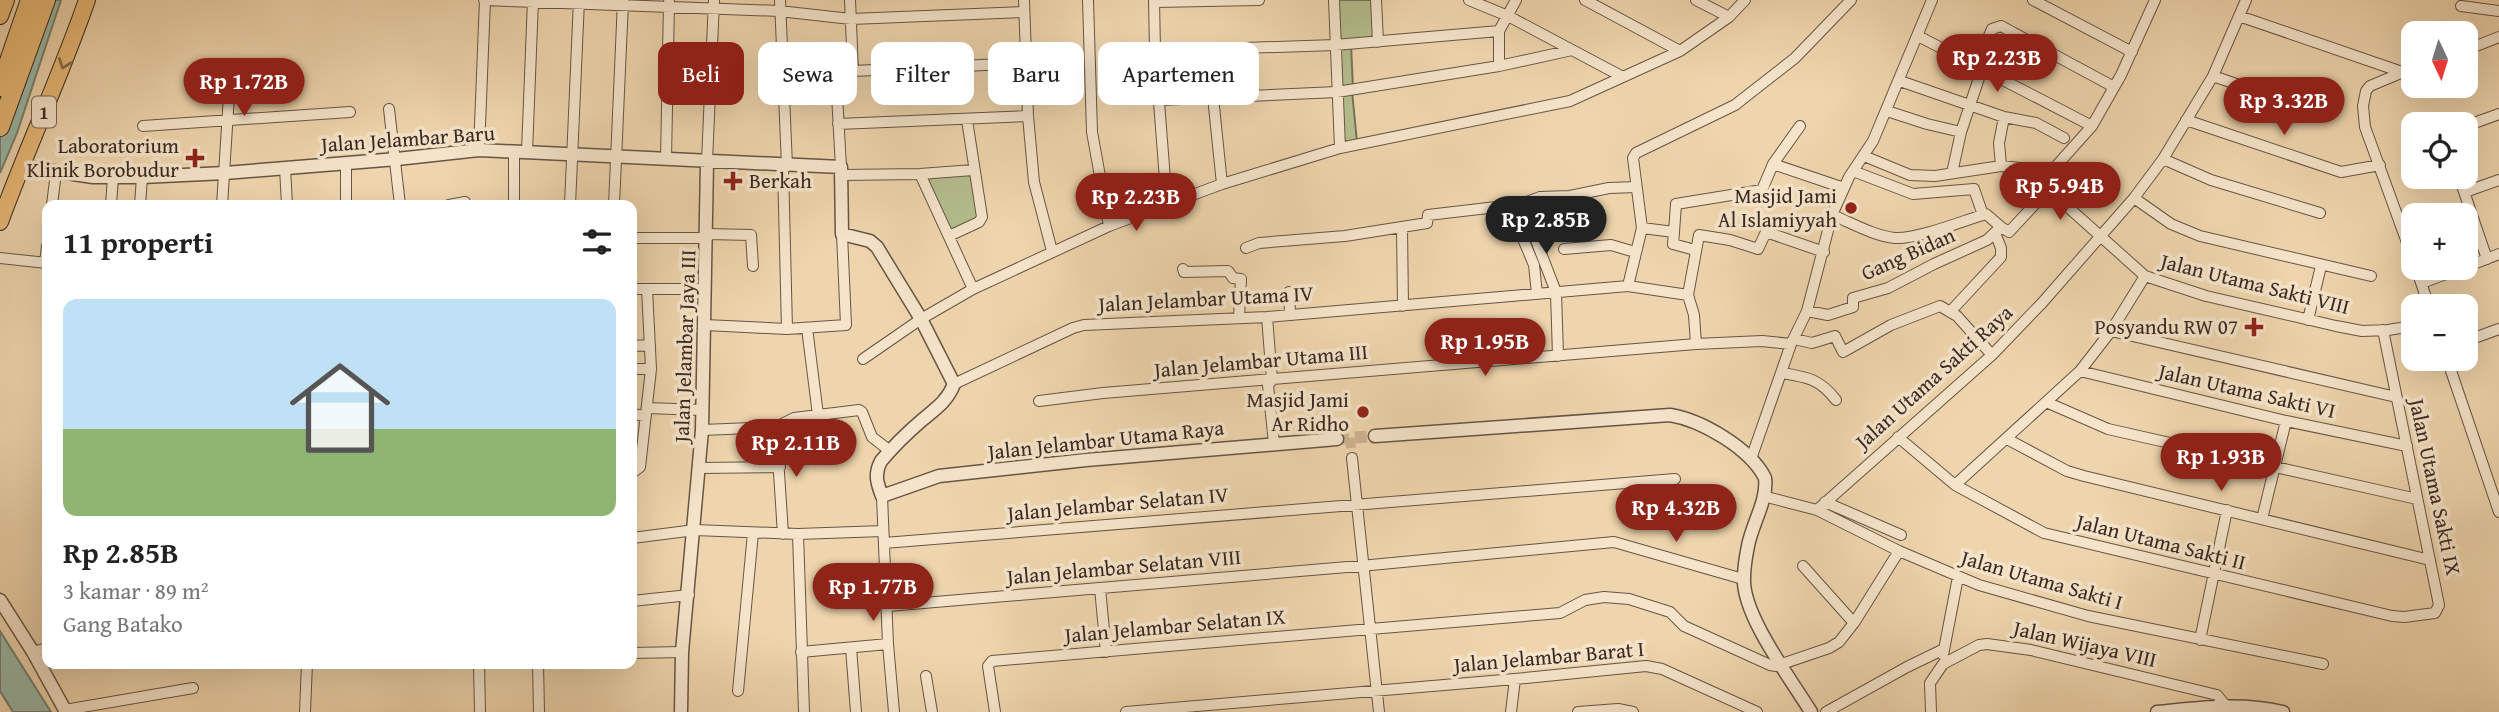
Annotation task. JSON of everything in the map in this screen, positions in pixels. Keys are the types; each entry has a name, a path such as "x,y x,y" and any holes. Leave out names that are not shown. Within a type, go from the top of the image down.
{"highway":[{"path":"0,16 6,0"},
{"path":"0,87 30,0"},
{"path":"0,127 46,0"},
{"name":"1","path":"0,222 87,0"}],"street":[{"path":"479,150 485,0 780,6 850,19 1024,12"},
{"path":"850,0 851,42"},
{"path":"1024,0 1025,42"},
{"path":"1088,0 1092,132 1109,226"},
{"path":"1155,42 1154,1 1259,0"},
{"path":"1334,0 1340,148"},
{"path":"1376,0 1378,43"},
{"path":"1469,0 1508,16 1623,77"},
{"path":"1499,66 1499,31 1516,0"},
{"path":"1585,0 1680,51"},
{"path":"1696,0 1729,17"},
{"path":"863,359 920,319 974,289 1109,226 1222,184 1340,148 1555,106 1588,95 1680,51 1729,17 1745,0"},
{"path":"1628,286 1642,228 1633,158 1636,153 1735,105 1796,58 1850,0"},
{"path":"1751,459 1792,341 1807,311 1832,215 1887,111 1932,0"},
{"path":"2033,0 2132,52"},
{"path":"2044,186 2092,125 2132,52 2155,0"},
{"name":"Jalan Utama Sakti Raya","path":"1821,506 1992,355 2134,198 2163,159 2213,76 2246,0"},
{"path":"515,200 533,1"},
{"path":"570,200 579,2"},
{"path":"614,200 623,2"},
{"path":"666,159 669,3"},
{"path":"707,162 714,4"},
{"path":"780,6 787,330"},
{"path":"2461,6 2499,11"},
{"path":"2239,16 2401,72"},
{"path":"1952,173 1979,67 1992,29 2001,26 2114,87"},
{"path":"1259,48 1378,43 1499,31"},
{"path":"1918,36 2092,125"},
{"path":"2478,45 2499,37"},
{"path":"1259,95 1337,92 1499,66 1572,50"},
{"path":"222,200 232,64"},
{"path":"857,71 988,65"},
{"path":"2401,72 2370,86 2364,100 2365,127 2401,225"},
{"path":"2213,76 2291,103"},
{"path":"1900,81 2004,117 2036,123 2064,138"},
{"path":"705,325 787,330 842,327 847,321 837,105"},
{"path":"1028,105 1034,182 1052,251"},
{"path":"1158,105 1167,205"},
{"path":"1214,105 1222,184"},
{"path":"389,109 397,159 400,200"},
{"path":"1887,111 1961,132"},
{"path":"143,127 350,112"},
{"path":"2478,121 2499,114"},
{"path":"838,124 1028,116"},
{"path":"1864,156 1910,175 1935,176 2001,166 1999,143 2004,117"},
{"path":"949,236 981,220 982,214 967,120"},
{"path":"2186,120 2341,172 2380,165"},
{"path":"1695,250 1673,244 1676,204 1764,189 1773,164 1800,126"},
{"name":"Jalan Jelambar Baru","path":"21,166 93,177 142,177 225,173 479,150 841,171"},
{"path":"2163,159 2211,180 2320,213"},
{"name":"Jalan Jelambar Jaya III","path":"681,712 682,652 702,430 707,162"},
{"path":"346,163 346,200"},
{"path":"1773,164 1844,188"},
{"name":"Jalan Utama Sakti VIII","path":"2001,166 2021,168 2145,276 2206,296 2362,331 2401,328"},
{"path":"285,168 287,200"},
{"path":"841,171 920,174 973,170"},
{"path":"53,200 56,172"},
{"path":"1853,172 1913,194 1974,189 1977,191 1983,215"},
{"path":"920,174 974,289"},
{"path":"111,200 113,177"},
{"path":"140,200 142,177"},
{"path":"2465,192 2499,180"},
{"name":"Gang Bidan","path":"1807,311 1828,315 1853,307 1853,298 1888,288 1987,240 1998,230 2009,233 2044,186"},
{"path":"1246,248 1259,243 1345,236 1427,223 1428,215 1522,204 1540,197 1570,196 1609,188 1636,187"},
{"path":"2464,189 2487,259"},
{"path":"2134,198 2183,230 2321,266 2371,276"},
{"path":"1522,204 1556,292 1558,356"},
{"path":"1832,215 1896,238 1987,214 1998,230 2001,257 1950,312 1992,355"},
{"path":"1402,227 1403,306"},
{"path":"1642,228 1674,232"},
{"path":"1696,344 1694,315 1688,295 1699,235 1730,240 1758,249 1766,232 1824,252"},
{"path":"842,234 874,244 920,319 954,384 940,407 922,420 877,467 876,480 882,496 888,644 894,712"},
{"path":"1521,234 1534,265 1537,294"},
{"path":"637,238 751,235 753,266"},
{"path":"1564,249 1611,244 1635,252"},
{"path":"2478,262 2499,254"},
{"path":"0,258 42,263"},
{"path":"2308,320 2321,266"},
{"path":"1183,269 1184,272 1228,271 1233,278 1241,279 1239,318"},
{"path":"1955,485 2080,371 2111,331 2145,276"},
{"path":"2421,280 2425,294"},
{"path":"2422,283 2430,280"},
{"name":"Jalan Jelambar Utama IV","path":"954,384 1073,328 1267,317 1628,286 1688,295"},
{"path":"637,289 705,289"},
{"path":"637,469 640,467 651,369 647,289"},
{"path":"1289,292 1290,314"},
{"name":"Jalan Jelambar Utama III","path":"1040,401 1102,393 1696,344 1762,341 1812,343 1834,335 1843,352 1891,325 1936,307 1944,307 1950,312"},
{"path":"1267,317 1272,380 1268,385 1275,443"},
{"path":"807,328 818,415"},
{"path":"2478,337 2499,329"},
{"name":"Jalan Utama Sakti IX","path":"2383,330 2439,610"},
{"path":"2111,331 2396,397"},
{"path":"637,346 650,345"},
{"path":"637,369 651,369"},
{"name":"Jalan Utama Sakti VI","path":"2080,371 2286,421 2407,446"},
{"path":"2451,371 2499,512"},
{"path":"1782,373 1812,379 1826,387 1836,400"},
{"path":"2046,402 2108,429 2417,499"},
{"path":"637,413 702,410"},
{"path":"702,430 776,427 794,418 861,411 872,437 890,451"},
{"path":"1375,436 1670,415 1699,423 1751,459 1765,478 1743,579 1755,619 1811,712"},
{"path":"2262,519 2286,421"},
{"path":"776,427 783,534"},
{"name":"Jalan Utama Sakti II","path":"1898,437 1955,485 2044,533 2398,617 2435,613 2439,610"},
{"name":"Jalan Jelambar Utama Raya","path":"882,496 939,476 1337,439"},
{"path":"2007,439 2084,477 2430,560"},
{"path":"1352,458 1379,712"},
{"path":"700,468 780,467"},
{"name":"Jalan Jelambar Selatan IV","path":"884,543 1675,480"},
{"name":"Jalan Utama Sakti I","path":"1763,496 1821,506 1899,551 1979,585 2088,616 2323,664"},
{"path":"1821,506 1901,535"},
{"path":"2200,640 2227,510"},
{"path":"637,537 695,530 783,534 883,531"},
{"path":"738,691 753,533"},
{"path":"798,534 804,712"},
{"name":"Jalan Jelambar Selatan VIII","path":"888,606 1614,542 1743,579"},
{"path":"1782,665 1835,645 1854,623 1899,551"},
{"path":"1803,566 1854,623"},
{"path":"1931,712 1930,683 1943,664 1942,650 1958,577"},
{"path":"1100,588 1106,652"},
{"path":"637,600 689,595"},
{"name":"Jalan Jelambar Selatan IX","path":"995,712 988,666 992,661 1560,613 1581,601 1615,597 1671,612 1684,626 1770,665 1782,665"},
{"path":"0,600 42,669"},
{"path":"801,652 888,644"},
{"name":"Jalan Wijaya VIII","path":"1943,664 1979,645 1993,644 2031,650 2217,695 2226,709"},
{"path":"851,648 856,712"},
{"path":"33,652 42,649"},
{"path":"1826,712 1942,650"},
{"path":"637,653 682,652"},
{"name":"Jalan Jelambar Barat I","path":"1126,712 1244,707 1376,691 1646,666 1655,667 1758,712"},
{"path":"42,669 65,711 193,688"},
{"path":"305,712 307,669"},
{"path":"479,669 480,712"},
{"path":"538,669 539,712"},
{"path":"926,676 932,712"},
{"path":"1511,712 1515,679"},
{"path":"2157,712 2246,706 2283,712"},
{"path":"1578,712 1618,709 1633,712"}],"green space":[{"path":"1335,0 1375,0 1377,41 1336,44"},
{"path":"1351,45 1353,88 1338,90 1336,46"},
{"path":"1352,91 1357,142 1341,146 1338,93"},
{"path":"970,173 981,220 948,234 924,177"}],"shaded area":[{"path":"22,0 61,0 17,133 0,173 0,72"},
{"path":"0,631 51,712 13,712 0,691"}],"tunnel":[{"path":"1337,439 1375,436"},
{"path":"1350,438 1352,458"}],"place":[{"name":"Laboratorium Klinik Borobudur","path":"195,158"},
{"name":"Berkah","path":"733,181"},
{"name":"Masjid Jami Al Islamiyyah","path":"1851,208"},
{"name":"Posyandu RW 07","path":"2254,327"},
{"name":"Masjid Jami Ar Ridho","path":"1363,412"}]}
